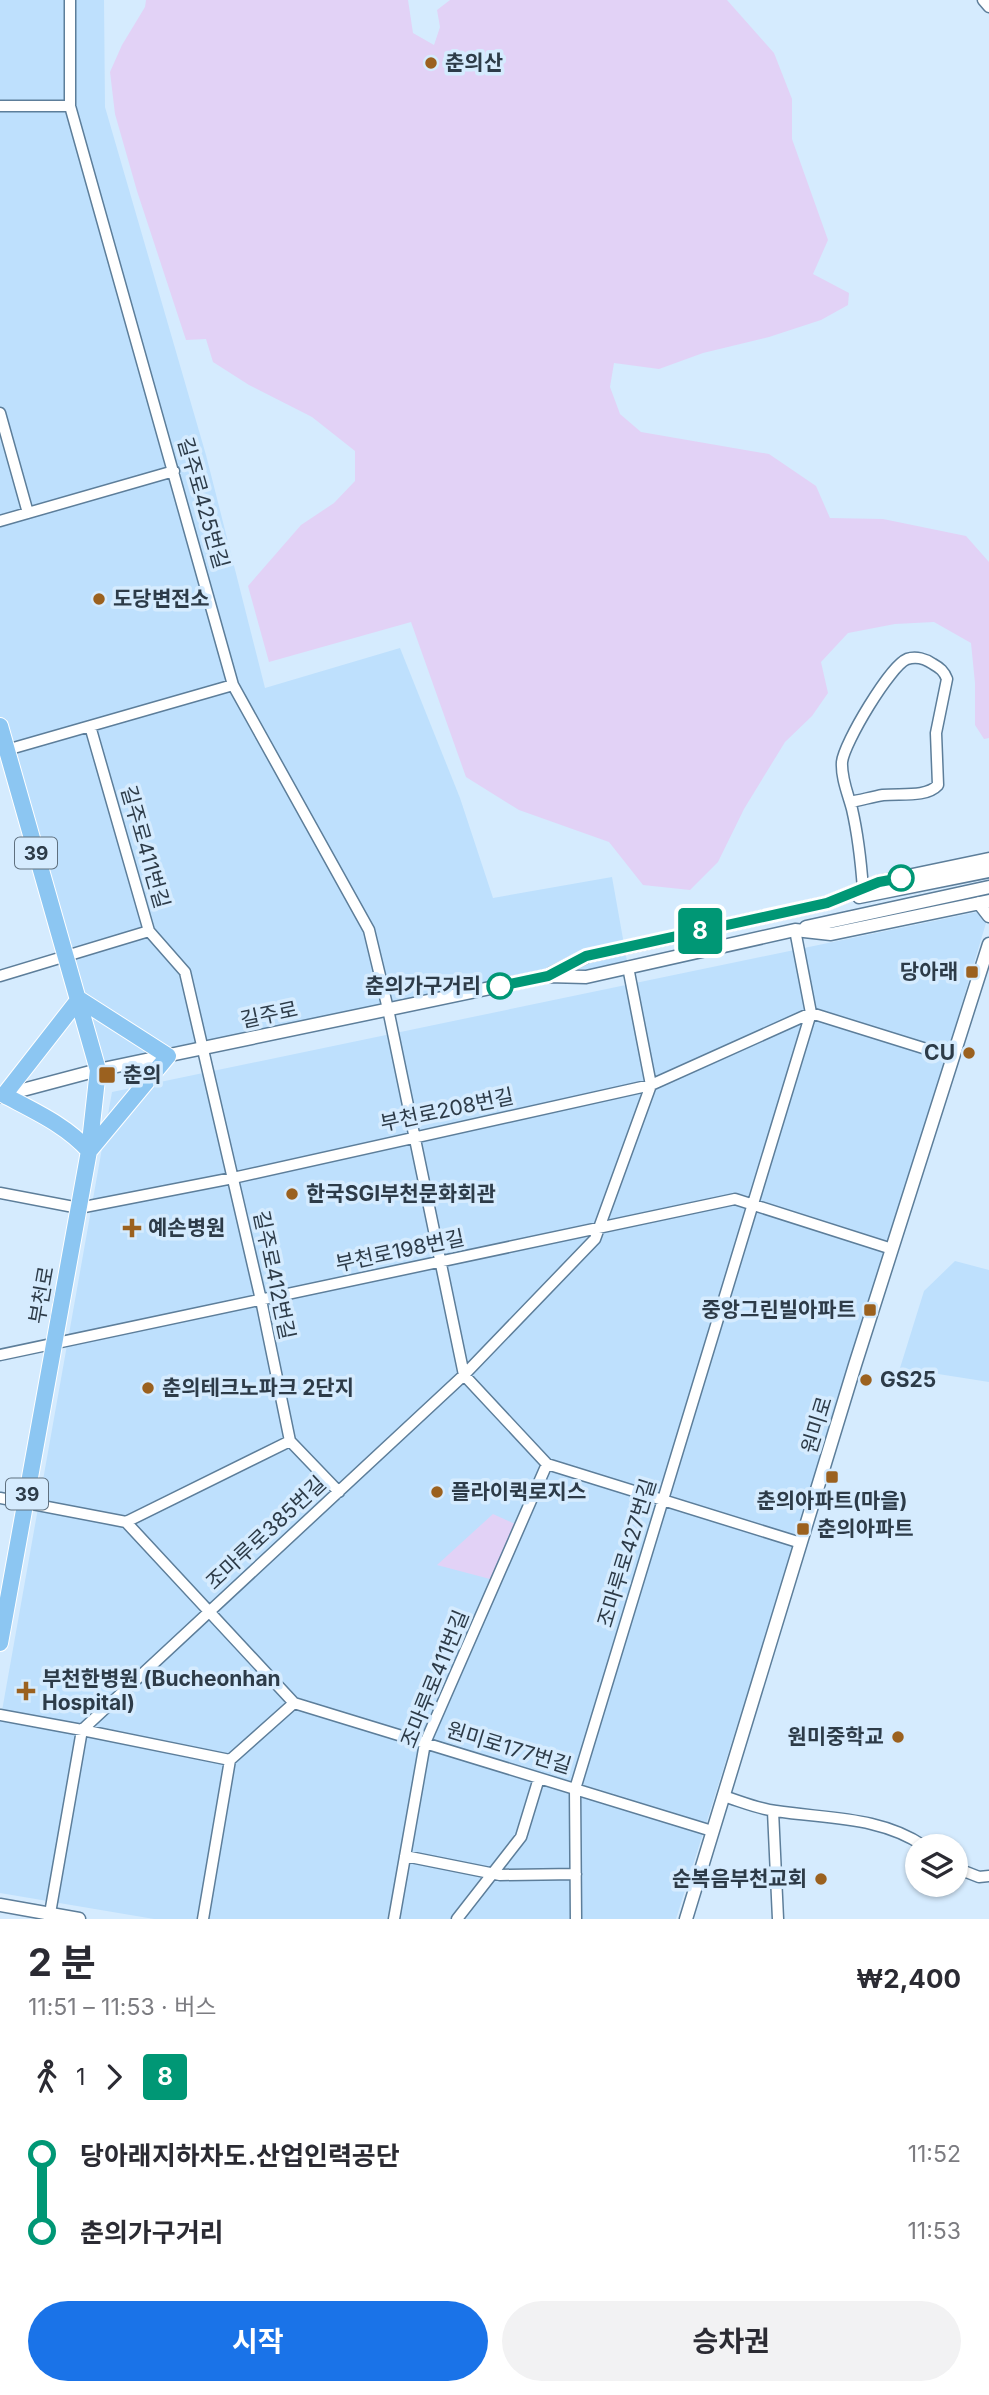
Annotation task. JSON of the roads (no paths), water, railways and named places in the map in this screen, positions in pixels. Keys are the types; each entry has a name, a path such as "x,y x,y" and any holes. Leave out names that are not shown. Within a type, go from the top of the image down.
{"main road":[{"name":"부천로","path":"0,726 3,751 98,1070 89,1151 0,1643"},
{"path":"79,999 168,1056 89,1151 79,1140 51,1120 2,1096 79,999"}],"street":[{"name":"길주로425번길","path":"70,0 70,106 233,685 369,930 388,1009 464,1376"},
{"path":"983,0 989,7"},
{"path":"0,106 70,106"},
{"path":"0,413 27,513"},
{"path":"0,521 174,471"},
{"path":"850,802 925,792 937,787 940,779 936,733 947,679 942,670 929,662 912,658 900,664 883,685 854,731 842,762 843,777 857,836 863,889"},
{"path":"3,751 233,685"},
{"name":"길주로411번길","path":"90,726 149,931 185,972 203,1048"},
{"name":"길주로","path":"827,903 879,882 989,859"},
{"name":"길주로","path":"548,976 586,956 827,903 989,871"},
{"name":"길주로","path":"2,1096 98,1070 548,976 586,976 989,887"},
{"path":"984,902 989,916"},
{"name":"길주로","path":"795,930 831,934 984,902"},
{"path":"795,930 811,1013 952,1057"},
{"path":"0,976 149,931"},
{"path":"645,944 635,949 634,956 648,963"},
{"name":"원미로","path":"685,1919 989,944"},
{"path":"628,967 651,1085"},
{"name":"부천로208번길","path":"79,1208 233,1178 651,1085 811,1013"},
{"name":"조마루로427번길","path":"576,1919 575,1789 811,1013"},
{"name":"길주로412번길","path":"203,1048 261,1300 290,1441"},
{"name":"조마루로385번길","path":"82,1730 464,1376 596,1239 651,1085"},
{"path":"0,1193 79,1208"},
{"name":"부천로198번길","path":"0,1355 735,1199 892,1249"},
{"path":"464,1376 547,1464 662,1502 801,1542"},
{"path":"126,1522 290,1441 339,1492"},
{"name":"조마루로411번길","path":"394,1919 425,1743 547,1464"},
{"path":"0,1498 126,1522 294,1703 230,1760 203,1919"},
{"name":"원미로177번길","path":"294,1703 712,1831"},
{"path":"0,1716 230,1760"},
{"path":"50,1916 82,1730"},
{"path":"457,1919 521,1837 538,1778"},
{"path":"723,1796 772,1811 853,1821 906,1834"},
{"path":"772,1811 778,1919"},
{"path":"405,1856 494,1874 576,1874"},
{"path":"968,1873 989,1877"},
{"path":"0,1905 50,1916 79,1919"}],"place":[{"name":"춘의산","path":"431,63"},
{"name":"도당변전소","path":"99,599"},
{"name":"당아래","path":"972,972"},
{"name":"춘의가구거리","path":"500,986"},
{"name":"CU","path":"969,1053"},
{"name":"춘의","path":"107,1075"},
{"name":"한국SGI부천문화회관","path":"292,1194"},
{"name":"예손병원","path":"132,1228"},
{"name":"중앙그린빌아파트","path":"870,1310"},
{"name":"GS25","path":"866,1380"},
{"name":"춘의테크노파크 2단지","path":"148,1388"},
{"name":"춘의아파트(마을)","path":"832,1477"},
{"name":"플라이퀵로지스","path":"437,1492"},
{"name":"춘의아파트","path":"803,1529"},
{"name":"부천한병원 (Bucheonhan Hospital)","path":"26,1691"},
{"name":"원미중학교","path":"898,1737"},
{"name":"순복음부천교회","path":"821,1879"}]}
